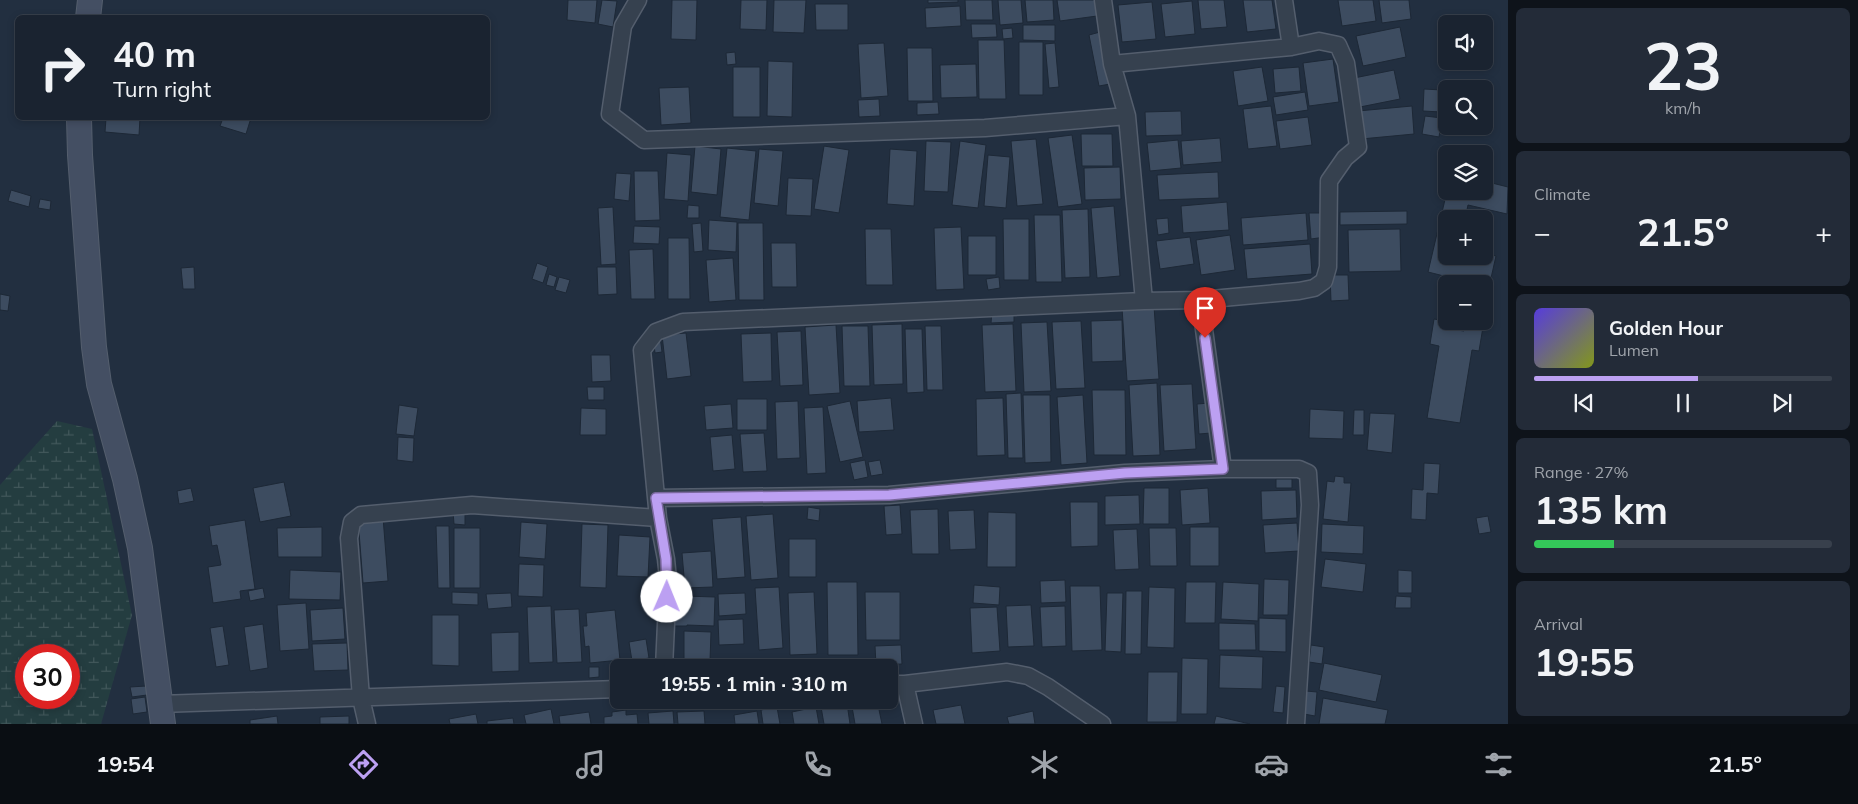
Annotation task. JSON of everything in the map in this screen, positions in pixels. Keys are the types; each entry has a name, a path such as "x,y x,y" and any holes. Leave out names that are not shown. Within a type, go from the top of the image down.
{"street":[{"path":"88,15 90,0"},
{"path":"638,0 623,26 610,114 644,140 985,128 1127,116"},
{"path":"1104,0 1112,64 1127,116 1144,301"},
{"path":"1284,0 1290,47"},
{"path":"664,659 668,579 658,518 642,350 656,332 683,322 1200,300 1299,291 1314,288 1324,281 1328,267 1329,181 1345,158 1358,147 1346,63 1338,45 1319,41 1290,47 1112,64"},
{"path":"79,120 80,164 94,347 99,384 125,479 140,548 161,714 361,698 610,689"},
{"path":"1200,300 1223,469"},
{"path":"656,498 889,495 1125,473 1223,469 1299,469 1308,473 1310,505 1296,724"},
{"path":"367,724 361,698 349,538 352,522 362,515 472,505 658,518"},
{"path":"898,684 1007,672 1028,676 1048,687 1102,724"},
{"path":"898,686 914,724"}],"green space":[{"path":"57,421 92,429 132,615 101,724 0,724 0,485"}],"building":[{"path":"568,0 597,0 595,23 567,20"},
{"path":"602,0 617,1 613,27 598,24"},
{"path":"672,0 697,0 696,40 671,39"},
{"path":"741,0 767,0 766,30 740,29"},
{"path":"774,0 806,0 804,33 773,32"},
{"path":"928,0 958,0 958,2 928,3"},
{"path":"965,0 992,0 993,20 966,20"},
{"path":"998,0 1021,0 1023,23 1000,25"},
{"path":"1025,0 1053,0 1054,20 1027,22"},
{"path":"1057,0 1095,0 1097,16 1060,21"},
{"path":"1198,0 1224,0 1227,27 1201,29"},
{"path":"1243,0 1272,0 1276,29 1247,32"},
{"path":"1338,0 1373,0 1376,21 1342,26"},
{"path":"1379,0 1409,0 1411,19 1382,23"},
{"path":"1192,1 1195,34 1165,37 1161,4"},
{"path":"1152,2 1156,39 1122,42 1118,5"},
{"path":"815,4 848,4 848,30 816,30"},
{"path":"960,6 961,26 926,28 925,8"},
{"path":"971,24 996,24 997,37 972,38"},
{"path":"1023,25 1055,25 1055,41 1023,40"},
{"path":"1400,27 1406,57 1363,66 1356,36"},
{"path":"1012,28 1013,38 1003,39 1002,29"},
{"path":"1100,32 1110,84 1099,86 1089,35"},
{"path":"978,40 1004,40 1006,99 979,99"},
{"path":"1019,42 1043,42 1043,95 1019,95"},
{"path":"884,43 888,96 861,98 858,44"},
{"path":"1055,43 1059,87 1049,88 1045,44"},
{"path":"907,48 932,48 933,101 908,101"},
{"path":"735,52 736,64 727,65 726,53"},
{"path":"1333,59 1339,102 1309,106 1303,63"},
{"path":"768,61 793,62 792,117 767,116"},
{"path":"976,64 977,97 941,98 940,65"},
{"path":"733,67 760,67 760,117 733,117"},
{"path":"1262,67 1268,101 1238,106 1233,71"},
{"path":"1299,67 1301,91 1275,93 1273,69"},
{"path":"1394,70 1400,99 1360,107 1354,78"},
{"path":"689,87 691,123 661,125 659,88"},
{"path":"1424,89 1438,90 1438,112 1423,111"},
{"path":"1305,92 1308,110 1276,115 1273,97"},
{"path":"879,99 880,116 859,117 858,100"},
{"path":"938,102 939,114 917,115 917,103"},
{"path":"1271,106 1277,146 1248,149 1243,109"},
{"path":"1412,106 1414,134 1361,139 1358,111"},
{"path":"1181,111 1182,135 1146,136 1145,112"},
{"path":"1425,116 1438,118 1439,137 1422,134"},
{"path":"1308,117 1312,145 1280,149 1276,121"},
{"path":"106,120 140,120 139,135 105,132"},
{"path":"222,120 250,120 246,134 220,126"},
{"path":"1081,134 1112,134 1113,166 1082,166"},
{"path":"1072,135 1082,204 1058,207 1048,138"},
{"path":"1220,138 1222,162 1183,165 1181,141"},
{"path":"1036,139 1043,204 1017,206 1011,141"},
{"path":"1178,140 1181,168 1150,171 1147,143"},
{"path":"926,141 951,142 948,192 924,191"},
{"path":"960,141 986,145 978,208 952,205"},
{"path":"695,146 721,149 717,195 691,192"},
{"path":"824,146 849,150 839,213 814,209"},
{"path":"727,148 756,151 749,220 720,217"},
{"path":"759,149 783,151 778,206 754,203"},
{"path":"890,149 917,151 914,206 887,204"},
{"path":"667,153 691,155 688,201 664,199"},
{"path":"988,155 1010,157 1006,208 984,206"},
{"path":"1120,167 1121,199 1085,200 1084,168"},
{"path":"634,171 658,171 660,220 635,221"},
{"path":"1218,172 1219,198 1159,200 1157,175"},
{"path":"616,173 631,174 629,201 614,199"},
{"path":"788,178 813,179 811,216 786,215"},
{"path":"1493,183 1508,187 1507,214 1468,205 1467,210 1443,210 1445,200 1493,200"},
{"path":"11,190 31,196 29,207 8,201"},
{"path":"40,199 51,201 50,210 38,208"},
{"path":"1227,202 1229,230 1183,233 1181,206"},
{"path":"688,205 699,206 699,218 687,218"},
{"path":"1114,206 1120,276 1097,278 1091,208"},
{"path":"613,207 616,264 601,265 598,208"},
{"path":"1088,209 1090,277 1065,278 1062,210"},
{"path":"1407,211 1407,224 1340,225 1340,212"},
{"path":"1306,213 1308,240 1243,245 1241,218"},
{"path":"1309,213 1324,213 1325,237 1311,239"},
{"path":"1034,215 1060,215 1062,282 1036,282"},
{"path":"1168,218 1169,233 1158,235 1156,219"},
{"path":"1003,219 1029,219 1029,280 1004,280"},
{"path":"709,220 737,222 736,252 708,250"},
{"path":"701,223 703,251 694,252 692,224"},
{"path":"738,223 763,223 764,300 739,300"},
{"path":"634,226 660,227 659,244 633,243"},
{"path":"961,227 964,289 936,290 934,228"},
{"path":"865,229 891,229 893,285 866,285"},
{"path":"1400,229 1401,271 1349,272 1348,230"},
{"path":"1438,229 1438,265 1493,265 1493,255 1496,256 1492,275 1440,275 1428,272"},
{"path":"1230,235 1235,270 1201,275 1196,240"},
{"path":"968,236 996,236 996,275 968,275"},
{"path":"1190,237 1194,264 1160,269 1156,241"},
{"path":"668,238 689,238 690,299 668,299"},
{"path":"771,243 796,243 797,287 772,287"},
{"path":"1310,244 1312,274 1247,279 1244,249"},
{"path":"653,249 655,299 631,299 629,250"},
{"path":"733,258 736,300 709,302 706,260"},
{"path":"537,263 548,267 543,283 532,279"},
{"path":"194,267 195,289 183,289 181,268"},
{"path":"597,267 616,267 617,294 598,295"},
{"path":"549,274 557,277 554,287 546,285"},
{"path":"1330,275 1348,275 1349,300 1331,301"},
{"path":"559,277 570,280 566,293 555,290"},
{"path":"999,277 1000,288 988,290 986,279"},
{"path":"0,294 10,296 8,311 0,310"},
{"path":"1154,306 1159,379 1127,381 1122,308"},
{"path":"992,311 1014,311 1014,322 991,323"},
{"path":"1434,319 1438,320 1438,330 1482,330 1479,351 1472,350 1460,423 1427,418 1439,346 1430,344"},
{"path":"1122,320 1123,361 1092,362 1091,321"},
{"path":"1081,321 1085,388 1056,389 1052,322"},
{"path":"1047,322 1051,391 1024,392 1021,323"},
{"path":"902,324 903,384 874,385 872,325"},
{"path":"1013,324 1016,391 985,392 982,325"},
{"path":"836,325 840,393 809,395 805,327"},
{"path":"842,326 868,326 870,386 844,386"},
{"path":"925,326 941,326 943,390 927,390"},
{"path":"905,329 922,329 924,392 907,393"},
{"path":"801,331 803,385 780,386 777,332"},
{"path":"686,333 691,376 667,379 662,335"},
{"path":"771,333 772,381 743,382 741,334"},
{"path":"660,336 662,352 655,353 653,337"},
{"path":"591,355 610,355 611,381 592,382"},
{"path":"1157,383 1160,455 1133,456 1129,385"},
{"path":"1192,384 1196,449 1164,451 1160,385"},
{"path":"587,387 604,387 604,400 588,400"},
{"path":"1092,390 1125,390 1126,455 1094,455"},
{"path":"1021,393 1023,458 1008,458 1006,394"},
{"path":"1023,395 1050,395 1051,462 1025,463"},
{"path":"1083,395 1087,463 1061,465 1057,397"},
{"path":"891,398 894,430 859,432 857,401"},
{"path":"1003,398 1005,455 977,456 976,399"},
{"path":"737,399 767,399 767,430 737,430"},
{"path":"798,401 800,458 777,459 775,402"},
{"path":"850,401 863,457 840,462 827,406"},
{"path":"1210,403 1211,433 1199,434 1197,404"},
{"path":"731,404 733,428 706,430 704,406"},
{"path":"399,405 418,408 414,436 396,434"},
{"path":"823,407 826,473 807,474 804,408"},
{"path":"581,408 606,409 606,435 580,435"},
{"path":"1310,409 1344,411 1343,439 1309,438"},
{"path":"1354,410 1364,410 1364,435 1353,435"},
{"path":"1370,413 1395,414 1392,453 1367,450"},
{"path":"764,433 767,471 743,472 740,434"},
{"path":"732,435 735,469 713,471 710,437"},
{"path":"398,437 414,438 413,462 397,460"},
{"path":"865,460 868,477 854,480 850,463"},
{"path":"880,460 883,474 871,476 868,462"},
{"path":"1424,463 1440,464 1438,494 1427,493 1426,520 1411,519 1412,489 1423,490"},
{"path":"1335,476 1344,477 1344,483 1351,483 1348,522 1323,519 1327,481 1334,482"},
{"path":"1276,479 1292,479 1292,488 1276,488"},
{"path":"284,482 291,516 260,522 253,488"},
{"path":"191,488 194,501 179,504 177,491"},
{"path":"1144,488 1169,488 1169,524 1143,524"},
{"path":"1208,488 1210,523 1182,525 1180,490"},
{"path":"1296,490 1297,518 1262,520 1261,491"},
{"path":"1139,495 1140,524 1105,525 1105,496"},
{"path":"1070,502 1098,502 1098,546 1071,547"},
{"path":"900,505 902,534 886,535 884,506"},
{"path":"808,507 820,509 819,521 807,519"},
{"path":"938,509 939,554 912,554 910,510"},
{"path":"974,510 976,549 950,550 948,511"},
{"path":"453,511 465,511 465,525 454,524"},
{"path":"988,512 1016,513 1016,567 987,567"},
{"path":"773,514 778,578 751,580 746,516"},
{"path":"1488,516 1491,532 1479,534 1476,518"},
{"path":"383,517 388,581 363,583 358,519"},
{"path":"741,517 745,577 717,579 712,519"},
{"path":"245,520 255,589 240,591 241,599 213,603 208,567 221,565 217,545 212,546 209,526"},
{"path":"521,522 547,524 545,559 519,557"},
{"path":"1297,523 1299,551 1265,553 1263,525"},
{"path":"582,524 608,525 606,588 580,587"},
{"path":"1322,524 1364,526 1363,554 1321,552"},
{"path":"436,526 449,526 450,588 438,588"},
{"path":"322,527 322,557 278,557 277,528"},
{"path":"1190,527 1219,527 1219,566 1190,566"},
{"path":"454,528 480,528 480,588 454,588"},
{"path":"1149,528 1176,528 1177,566 1150,566"},
{"path":"1137,529 1139,569 1115,570 1113,530"},
{"path":"619,535 650,537 648,577 617,576"},
{"path":"789,539 816,539 816,577 789,577"},
{"path":"711,551 713,587 685,588 682,553"},
{"path":"1325,559 1366,564 1363,592 1321,587"},
{"path":"519,564 544,565 543,597 518,596"},
{"path":"290,570 341,572 340,600 289,599"},
{"path":"1398,570 1412,571 1412,593 1398,593"},
{"path":"1264,579 1289,580 1288,615 1263,615"},
{"path":"1065,580 1066,602 1041,603 1040,581"},
{"path":"827,582 857,582 858,655 828,655"},
{"path":"1186,582 1216,582 1215,623 1185,623"},
{"path":"1223,582 1259,584 1258,621 1221,619"},
{"path":"974,585 1000,587 999,605 973,603"},
{"path":"1070,586 1100,586 1102,650 1072,651"},
{"path":"779,587 783,648 759,650 755,588"},
{"path":"1149,587 1175,588 1174,648 1147,647"},
{"path":"263,588 265,598 250,601 248,591"},
{"path":"1126,591 1142,591 1141,654 1125,654"},
{"path":"452,592 478,593 478,605 452,604"},
{"path":"814,592 817,654 790,655 788,593"},
{"path":"865,592 900,592 900,640 866,640"},
{"path":"511,593 512,607 488,609 486,594"},
{"path":"745,593 746,614 719,616 718,594"},
{"path":"1107,593 1123,593 1121,652 1105,651"},
{"path":"684,596 715,597 714,626 674,626 675,613 684,614"},
{"path":"1396,596 1411,597 1411,608 1395,608"},
{"path":"306,603 309,649 280,651 277,605"},
{"path":"1031,605 1034,646 1008,647 1006,606"},
{"path":"551,606 553,662 529,663 527,607"},
{"path":"1065,606 1066,646 1042,647 1040,607"},
{"path":"997,607 1000,651 972,653 970,608"},
{"path":"343,608 345,639 312,641 310,610"},
{"path":"579,609 582,662 557,663 554,610"},
{"path":"615,610 620,659 590,663 589,646 585,647 583,626 587,626 586,613"},
{"path":"432,615 459,615 459,666 432,665"},
{"path":"1259,618 1286,619 1286,652 1259,651"},
{"path":"743,619 744,644 719,645 718,620"},
{"path":"1219,623 1255,624 1256,650 1219,650"},
{"path":"263,624 268,668 250,671 244,627"},
{"path":"223,626 229,665 216,667 210,628"},
{"path":"684,631 711,632 710,659 684,659"},
{"path":"519,632 519,671 492,672 491,633"},
{"path":"646,639 649,658 632,659 629,642"},
{"path":"347,643 348,670 314,671 312,644"},
{"path":"901,645 902,664 898,664 898,659 876,659 875,646"},
{"path":"1311,645 1324,647 1322,664 1309,662"},
{"path":"1220,655 1263,657 1262,689 1219,688"},
{"path":"1182,658 1208,659 1207,714 1181,714"},
{"path":"1324,663 1382,675 1376,702 1319,690"},
{"path":"589,667 599,667 599,677 589,678"},
{"path":"1148,672 1178,672 1177,722 1147,722"},
{"path":"146,686 147,695 132,697 130,687"},
{"path":"1276,686 1285,687 1283,713 1273,712"},
{"path":"1306,691 1317,692 1315,716 1304,714"},
{"path":"145,697 147,712 133,714 131,699"},
{"path":"1323,698 1388,710 1385,724 1319,724"},
{"path":"961,705 965,724 936,724 933,710"},
{"path":"551,709 554,724 526,724 524,715"},
{"path":"777,709 780,724 763,724 761,710"},
{"path":"816,709 819,724 794,724 792,712"},
{"path":"821,709 848,709 850,724 824,724"},
{"path":"852,709 879,709 882,724 855,724"},
{"path":"626,710 626,715 637,714 638,724 604,724 604,717 612,716 612,712"},
{"path":"673,711 674,724 649,724 648,713"},
{"path":"704,711 705,724 678,724 677,712"},
{"path":"757,711 759,724 735,724 734,715"},
{"path":"1033,711 1035,724 1009,724 1007,717"},
{"path":"589,712 591,724 560,724 559,716"},
{"path":"476,714 478,724 450,724 449,719"},
{"path":"277,716 278,724 250,724 250,720"},
{"path":"349,716 349,724 320,724 320,717"},
{"path":"1216,716 1250,724 1214,724"},
{"path":"513,718 514,724 487,724 487,721"}],"route":[{"path":"667,597 666,559 656,498 889,495 1125,473 1223,469 1205,338"}]}
